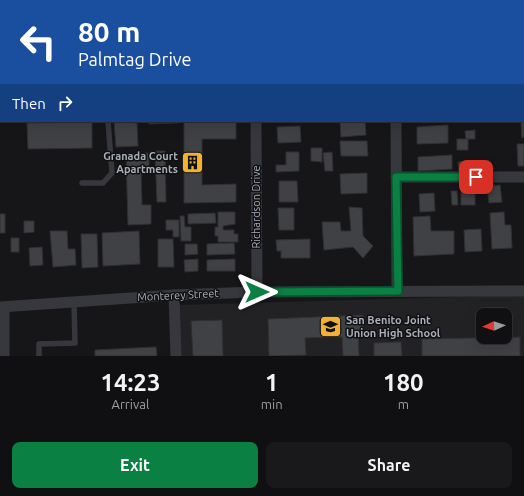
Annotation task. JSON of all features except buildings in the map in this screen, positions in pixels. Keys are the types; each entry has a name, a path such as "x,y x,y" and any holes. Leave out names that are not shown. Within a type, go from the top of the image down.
{"street":[{"name":"Richardson Drive","path":"256,122 257,292"},
{"path":"396,122 398,291"},
{"path":"396,177 524,177"},
{"name":"Monterey Street","path":"2,307 174,295 257,292 524,291"},
{"path":"174,295 176,356"},
{"path":"2,307 4,356"}],"lane":[{"path":"82,183 104,183 112,173 108,122"},
{"path":"39,356 39,344 75,343 74,302"}],"shaded area":[{"name":"San Benito Joint Union High School","path":"524,295 524,356 179,356 177,305"}],"place":[{"name":"Granada Court Apartments","path":"193,162"},
{"name":"San Benito Joint Union High School","path":"330,326"}],"route":[{"path":"257,292 398,291 396,177 476,177"}]}
